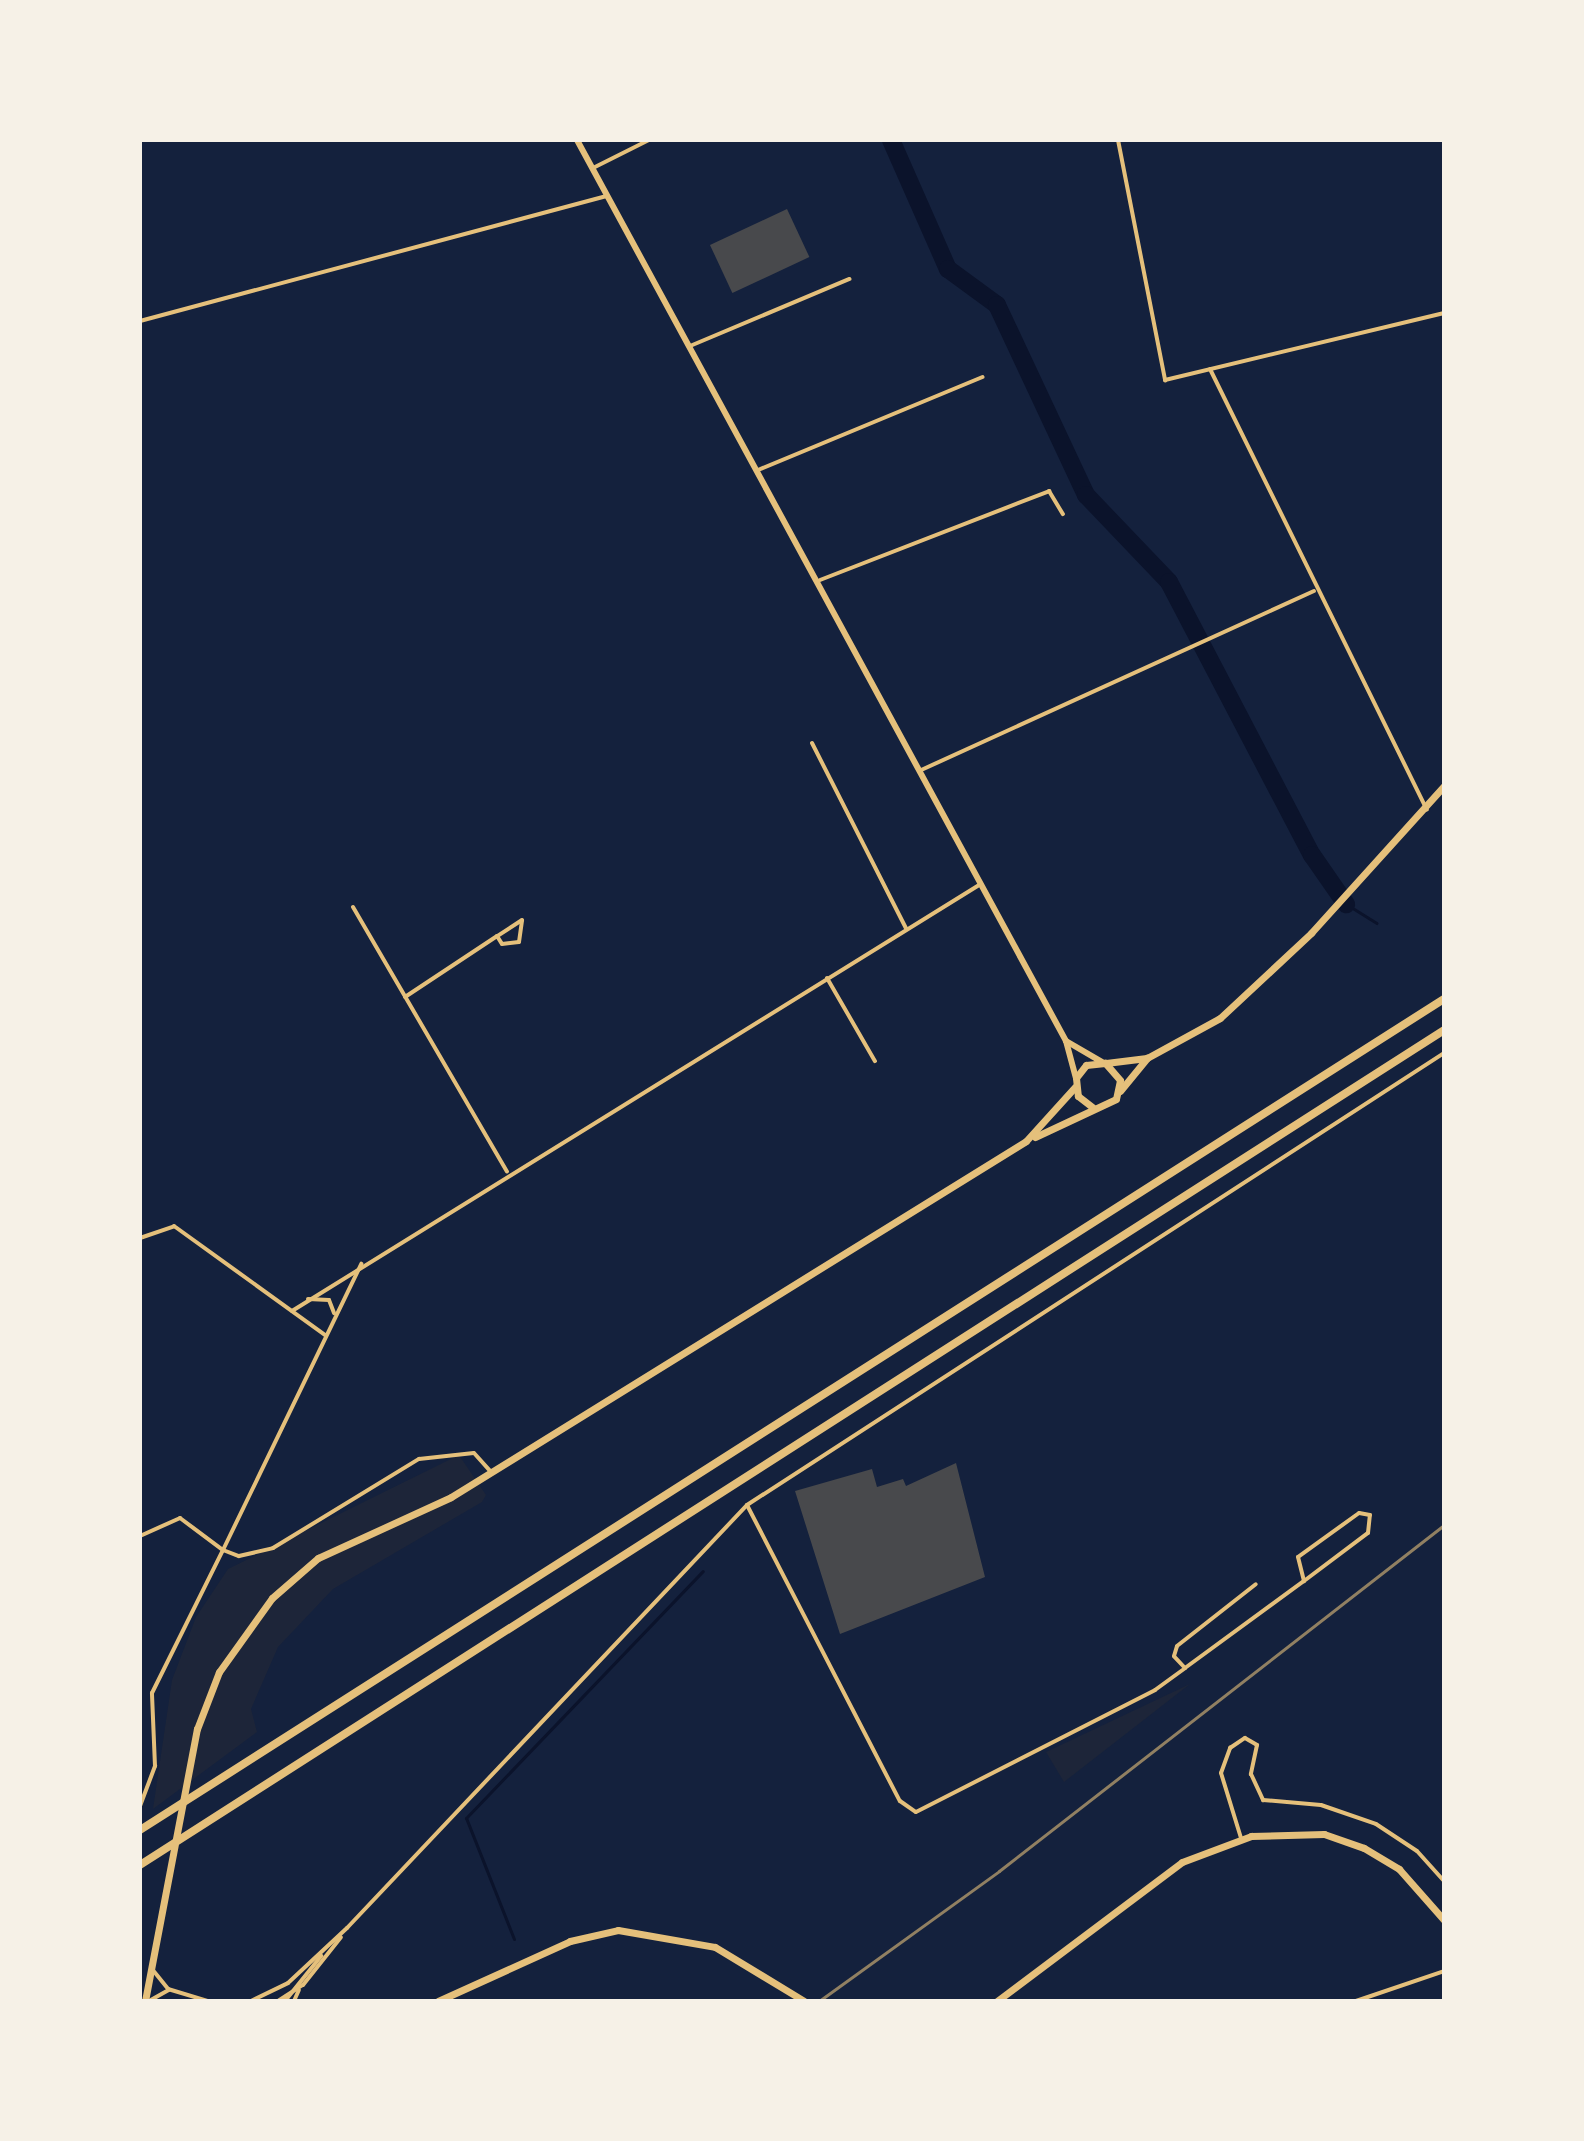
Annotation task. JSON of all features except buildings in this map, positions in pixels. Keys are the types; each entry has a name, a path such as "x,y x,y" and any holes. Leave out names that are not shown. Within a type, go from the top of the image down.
{"highway":[{"path":"140,1830 1444,999"},
{"path":"140,1865 1444,1030"}],"main road":[{"path":"577,140 820,580 979,885 1066,1041 1076,1082 1092,1107"},
{"path":"147,2001 150,1963 165,1875 183,1792 219,1672 272,1598 318,1558 491,1472 1026,1141 1092,1107 1109,1104 1147,1058 1220,1018 1330,913 1427,810 1444,786"},
{"path":"1066,1041 1104,1062 1118,1074 1120,1091"},
{"path":"1026,1141 1076,1082 1086,1065 1147,1058"},
{"path":"997,2001 1171,1869 1241,1838 1299,1832 1364,1848 1399,1869 1444,1920"},
{"path":"438,2001 570,1941 618,1930 691,1938 747,1965 804,2001"}],"street":[{"path":"593,168 649,140"},
{"path":"1118,140 1165,380 1444,313"},
{"path":"140,321 608,196"},
{"path":"690,346 849,279"},
{"path":"1210,369 1314,591 1427,810"},
{"path":"758,470 982,377"},
{"path":"820,580 1049,491 1063,514"},
{"path":"919,771 1314,591"},
{"path":"812,743 906,928"},
{"path":"292,1311 362,1261 979,885"},
{"path":"353,907 507,1172"},
{"path":"405,997 497,936 522,920 519,942 502,944 497,936"},
{"path":"827,978 875,1061"},
{"path":"251,2001 288,1983 347,1928 747,1505 1444,1053"},
{"path":"140,1238 174,1226 325,1335"},
{"path":"140,1806 155,1766 152,1693 362,1261"},
{"path":"307,1299 329,1300 332,1319"},
{"path":"140,1536 180,1518 223,1550 239,1556 273,1548 419,1459 474,1453 491,1472"},
{"path":"747,1505 900,1801 916,1812 1141,1699 1304,1581 1368,1533 1370,1515 1354,1516 1298,1557 1304,1581"},
{"path":"1185,1668 1174,1656 1177,1646 1256,1584"},
{"path":"1241,1838 1221,1773 1230,1748 1245,1738 1257,1745 1251,1774 1263,1800 1321,1805 1376,1824 1444,1881"},
{"path":"294,2001 347,1928"},
{"path":"285,1999 330,1945"},
{"path":"150,1963 171,1990 208,2001"},
{"path":"1356,2001 1444,1971"},
{"path":"278,2001 303,1985"},
{"path":"147,2001 171,1990"}],"shaded area":[{"path":"459,1455 486,1495 482,1502 333,1589 278,1647 251,1709 257,1732 153,1809 172,1680 196,1617 228,1569"},
{"path":"1190,1684 1064,1782 1046,1752"}],"waterway":[{"path":"891,140 948,269 997,305 1086,495 1169,582 1312,855 1346,904"},
{"path":"1346,904 1376,923"},
{"path":"514,1939 466,1818 703,1571"}],"railway":[{"path":"819,2001 999,1871 1444,1525"}]}
